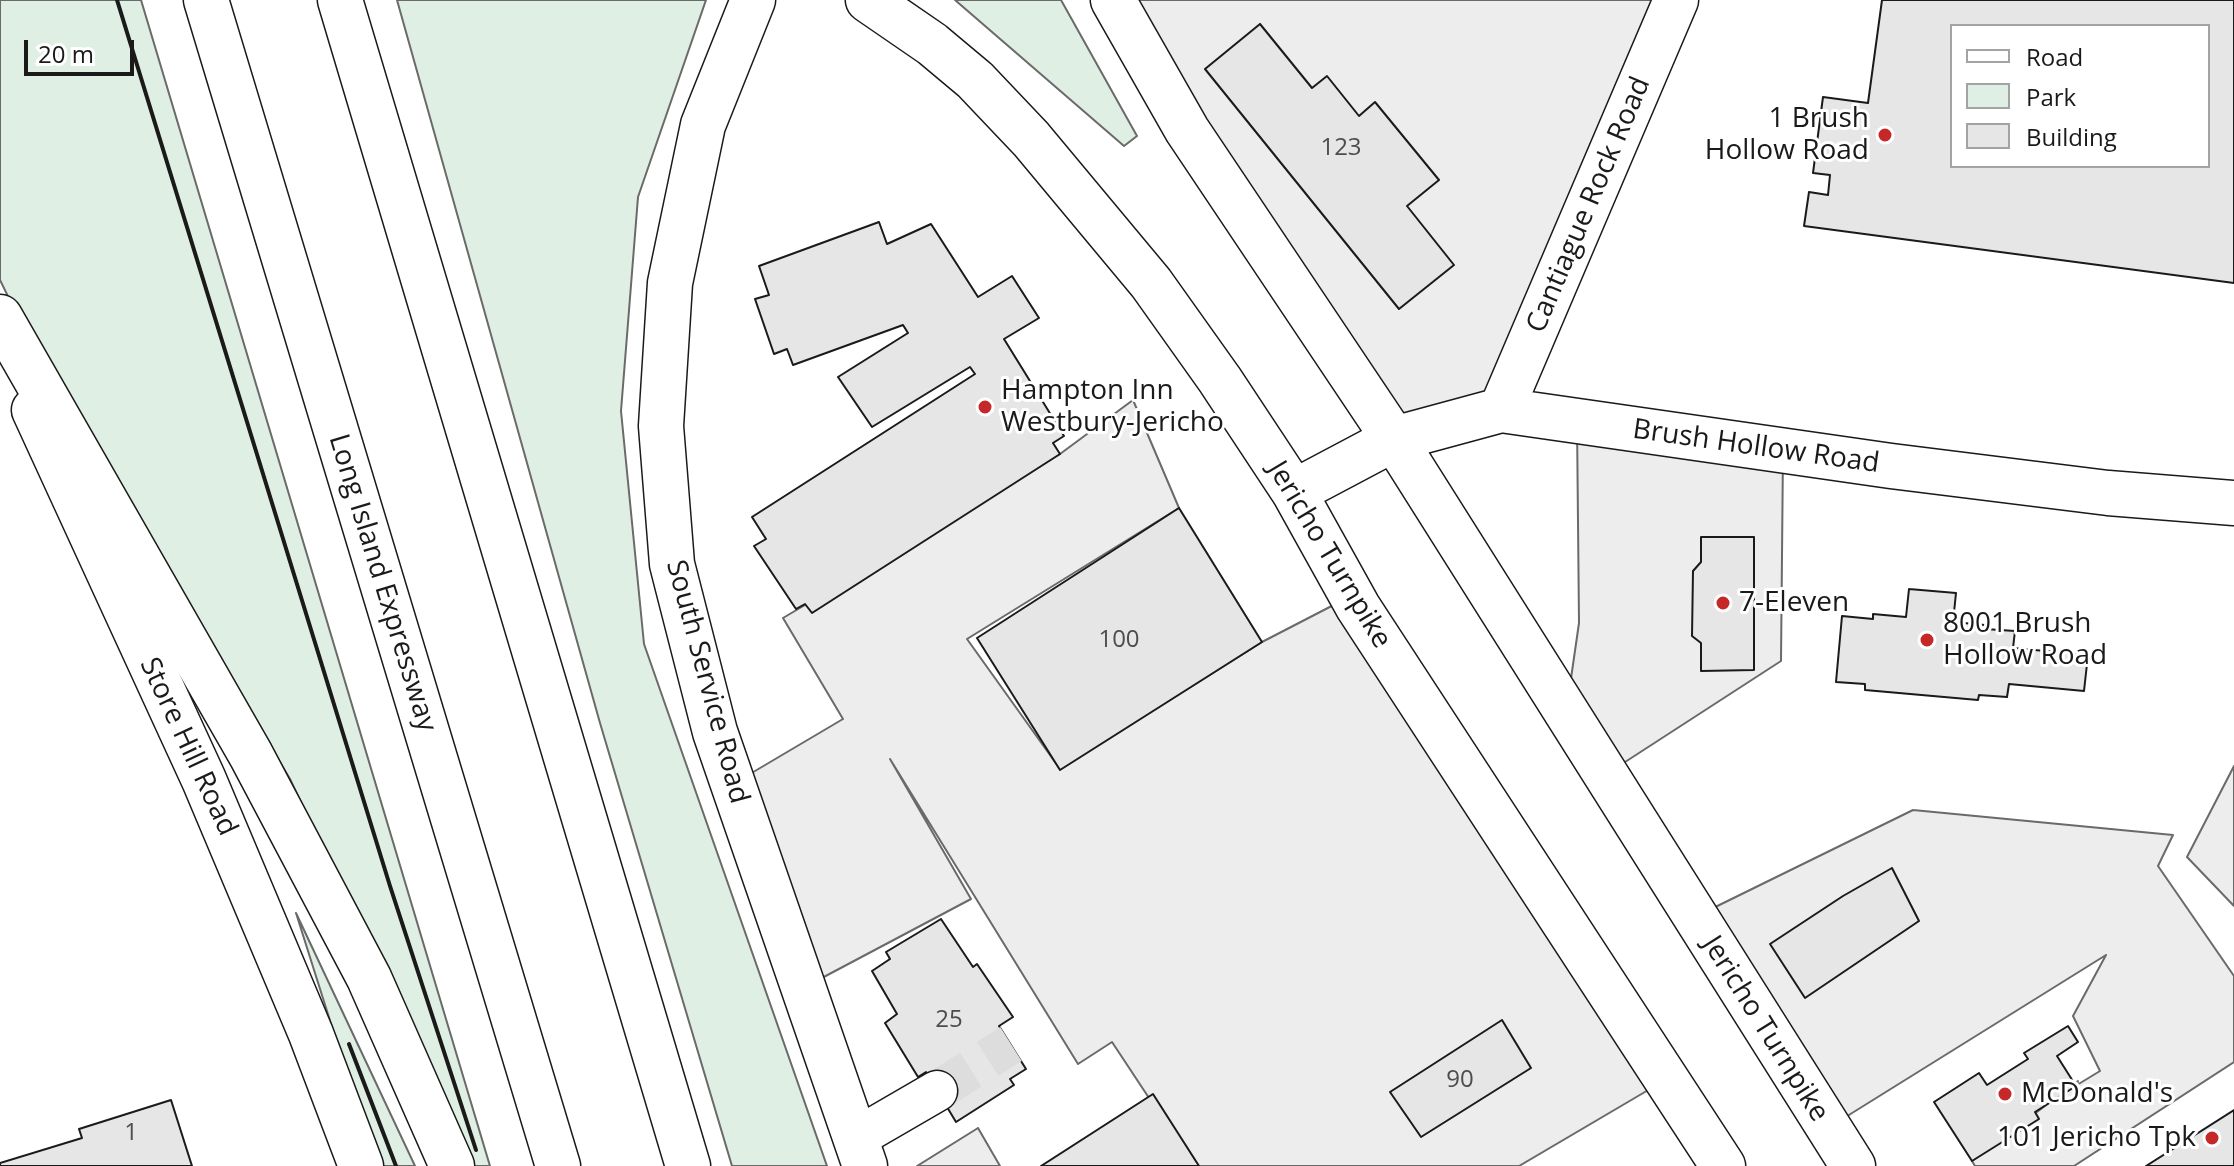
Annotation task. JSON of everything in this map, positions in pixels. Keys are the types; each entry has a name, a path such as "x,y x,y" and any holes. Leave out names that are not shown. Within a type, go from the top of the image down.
{"main road":[{"name":"Long Island Expressway","path":"206,0 558,1166"},
{"path":"340,0 688,1166"},
{"name":"South Service Road","path":"753,0 703,125 670,283 661,426 672,564 715,732 861,1152"},
{"name":"Jericho Turnpike","path":"868,0 932,44 975,80 1031,139 1151,283 1294,492 1358,607 1723,1166"},
{"name":"Jericho Turnpike","path":"1113,0 1187,130 1394,439 1853,1166"},
{"name":"Cantiague Rock Road","path":"1501,410 1676,0"},
{"path":"0,317 251,755 369,978 452,1166"},
{"name":"Store Hill Road","path":"0,335 204,780 311,1034 350,1158"},
{"name":"Brush Hollow Road","path":"1294,492 1394,439 1501,410 1922,470 2108,493 2234,503"}],"lane":[{"path":"861,1152 937,1091"}],"green space":[{"path":"0,0 141,0 490,1166 471,1166 290,779 33,348 0,280"},
{"path":"397,0 706,0 638,197 621,411 644,644 827,1166 732,1166 600,723"},
{"path":"955,0 1061,0 1137,136 1124,146"},
{"path":"296,913 415,1166 376,1166"}],"shaded area":[{"path":"1114,0 1679,0 1501,410 1394,439"},
{"path":"1133,400 1179,508 967,639 1060,769 1262,642 1351,596 1667,1079 1519,1166 1194,1166 1112,1042 1078,1064 890,759 971,899 803,988 733,784 843,719 783,618 1060,454"},
{"path":"1577,422 1783,450 1781,661 1605,775 1566,713 1579,623"},
{"path":"2234,766 2234,906 2187,857"},
{"path":"1913,810 2173,835 2158,866 2234,976 2234,1062 2074,1166 1975,1166 1972,1161 2078,1081 2077,1085 2100,1071 2073,1016 2106,955 1828,1128 1699,915"},
{"path":"978,1128 1000,1166 917,1166"}],"building":[{"name":"1 Brush Hollow Road","path":"1882,0 2234,0 2234,283 1804,226 1809,192 1828,195 1830,175 1813,173 1823,97 1868,103"},
{"path":"1260,24 1312,88 1327,76 1359,116 1375,102 1439,180 1407,206 1454,265 1399,309 1205,69"},
{"name":"Hampton Inn Westbury-Jericho","path":"879,222 887,244 931,224 978,297 1012,276 1039,318 1004,339 1064,436 1053,443 1060,454 812,613 805,604 796,609 754,546 766,539 752,517 975,374 970,367 872,427 838,377 908,333 903,325 793,365 787,349 774,354 755,299 769,295 759,266"},
{"path":"1179,508 1262,642 1060,770 977,638"},
{"name":"7-Eleven","path":"1701,537 1754,537 1754,670 1701,671 1701,643 1692,636 1693,571 1701,562"},
{"name":"8001 Brush Hollow Road","path":"1909,589 1956,593 1953,622 2015,631 2013,648 2088,655 2084,691 2009,684 2007,697 1979,695 1978,700 1865,690 1865,684 1836,682 1842,616 1873,619 1873,614 1906,617"},
{"path":"1892,868 1919,921 1805,998 1770,944"},
{"path":"941,919 973,967 977,964 1013,1017 999,1026 1026,1069 1010,1079 1014,1085 956,1122 926,1072 918,1077 885,1023 897,1014 872,971 890,959 886,952"},
{"path":"1502,1020 1531,1068 1421,1137 1390,1092"},
{"name":"McDonald's","path":"2068,1026 2078,1042 2057,1056 2076,1086 2035,1112 2039,1119 1972,1161 1934,1102 1979,1073 1987,1085 2028,1059 2024,1053"},
{"path":"1153,1094 1199,1166 1041,1166"},
{"path":"171,1100 192,1166 0,1166 0,1163 82,1138 79,1129"},
{"name":"101 Jericho Tpk","path":"2234,1110 2234,1166 2146,1166"}],"tunnel":[{"path":"937,1091 1011,1044"}],"wall":[{"path":"117,0 390,886 476,1150"},
{"path":"349,1044 396,1166"}],"place":[{"name":"1 Brush Hollow Road","path":"1885,135"},
{"name":"Hampton Inn Westbury-Jericho","path":"985,407"},
{"name":"7-Eleven","path":"1723,603"},
{"name":"8001 Brush Hollow Road","path":"1927,640"},
{"name":"McDonald's","path":"2005,1094"},
{"name":"101 Jericho Tpk","path":"2212,1138"}]}
